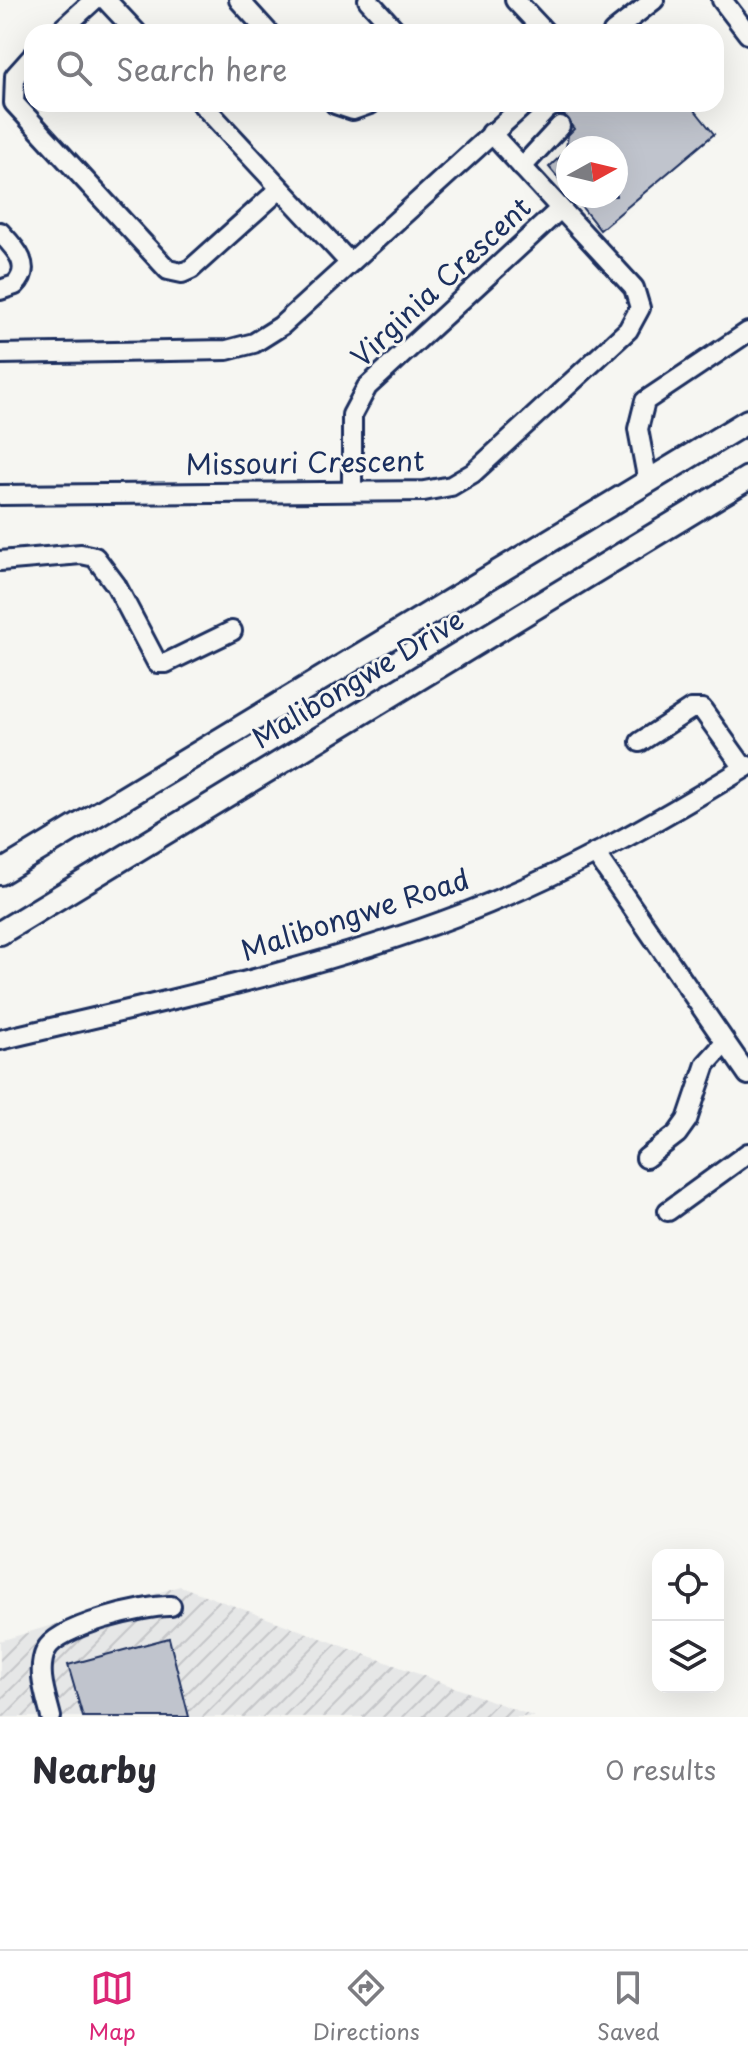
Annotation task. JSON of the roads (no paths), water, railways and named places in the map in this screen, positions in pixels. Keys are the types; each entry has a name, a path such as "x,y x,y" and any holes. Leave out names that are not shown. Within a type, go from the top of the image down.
{"main road":[{"name":"Malibongwe Drive","path":"0,873 748,421"},
{"name":"Malibongwe Drive","path":"0,933 748,478"}],"street":[{"path":"68,24 94,0"},
{"path":"106,0 128,24"},
{"path":"239,0 261,24"},
{"path":"368,0 390,24"},
{"path":"515,0 538,24"},
{"path":"623,24 654,0"},
{"path":"722,0 748,34"},
{"path":"24,66 15,76 14,103 168,270 182,273 191,269 280,189"},
{"path":"209,112 350,263"},
{"path":"0,354 189,353 244,347 281,326 516,112"},
{"path":"522,167 560,126"},
{"name":"Missouri Crescent","path":"0,495 424,491 462,480 636,320 640,308 636,291 491,133"},
{"name":"Virginia Crescent","path":"352,491 352,415 367,387 560,209"},
{"path":"0,232 20,254 23,271 15,285 0,290"},
{"path":"648,482 638,429 645,401 748,332"},
{"path":"0,561 81,554 95,557 116,585 157,663 166,663 232,631"},
{"path":"640,742 691,709 702,709 746,767"},
{"name":"Malibongwe Road","path":"0,1040 342,956 465,913 595,853 746,767"},
{"path":"595,853 748,1075"},
{"path":"646,1158 669,1141 687,1120 706,1064 725,1043"},
{"path":"668,1211 748,1153"},
{"path":"51,1717 42,1669 45,1651 55,1638 117,1616 171,1606"}]}
